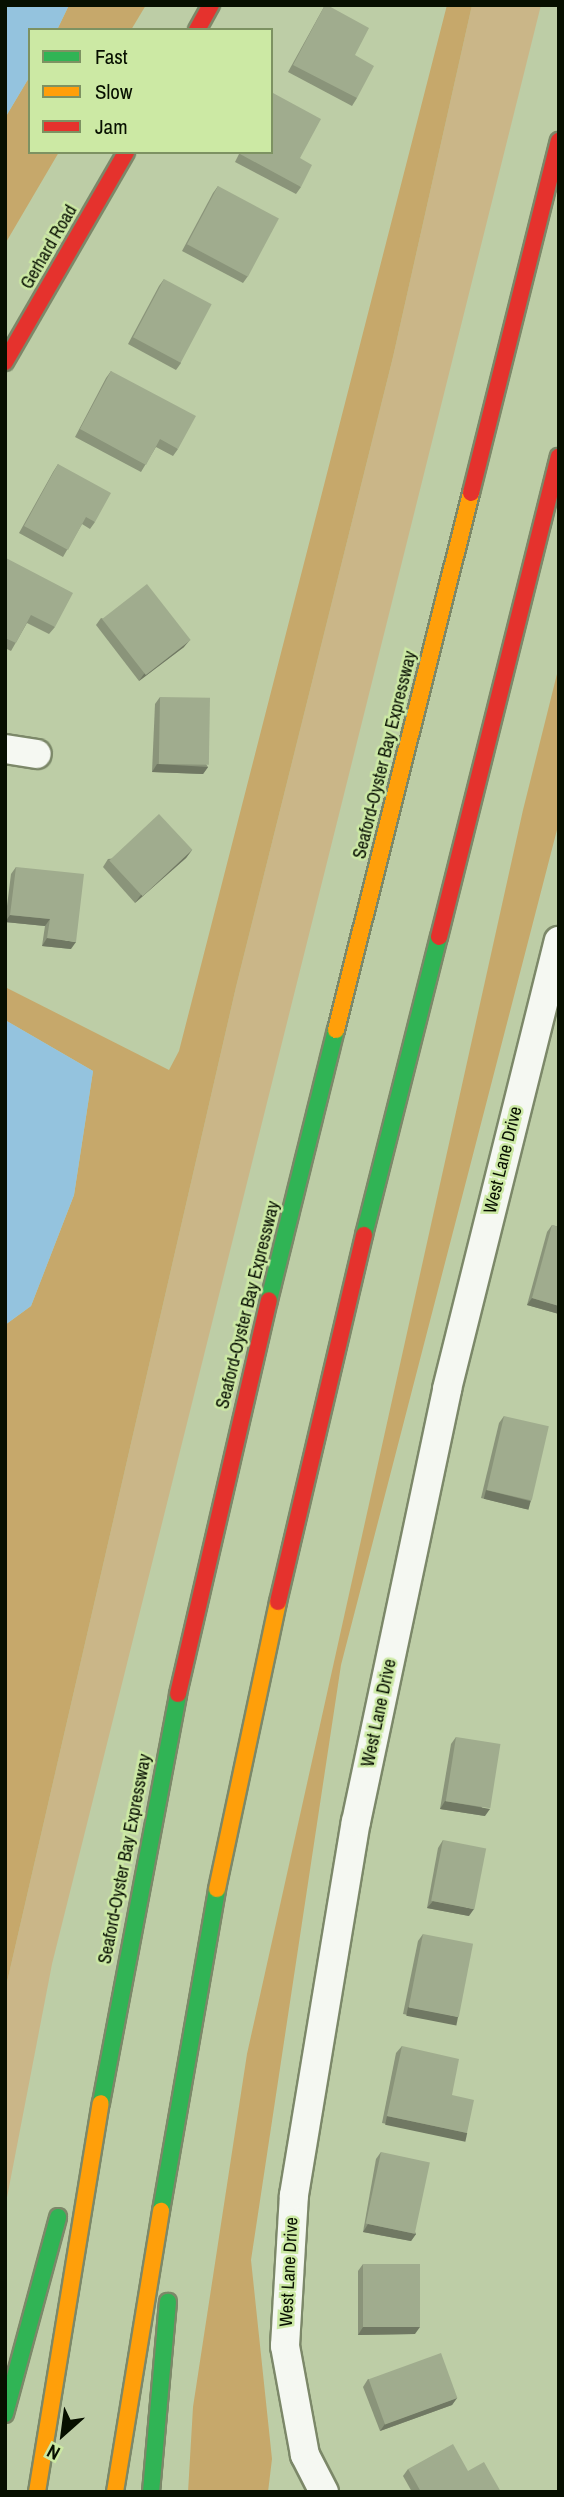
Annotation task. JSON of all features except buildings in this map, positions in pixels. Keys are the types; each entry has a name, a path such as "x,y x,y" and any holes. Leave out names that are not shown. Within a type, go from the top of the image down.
{"main road":[{"path":"198,28 211,5"},
{"name":"Seaford-Oyster Bay Expressway","path":"37,2492 119,1992 167,1743 220,1502 559,141"},
{"name":"Gerhard Road","path":"5,362 125,154"},
{"path":"115,2492 195,2006 242,1759 296,1519 559,457"},
{"path":"73,2163 119,1992"},
{"path":"174,2242 195,2006"},
{"path":"5,2414 62,2203"},
{"path":"151,2492 170,2284"}],"street":[{"path":"5,749 37,754"},
{"name":"West Lane Drive","path":"324,2492 305,2455 285,2346 294,2195 356,1822 447,1389 559,941"}],"shaded area":[{"path":"69,5 146,5 132,28 58,28"},
{"path":"447,5 472,5 393,357 236,987 5,1991 5,1325 31,1306 74,1195 93,1071 5,1020 5,987 169,1070 179,1051"},
{"path":"472,5 541,5 52,1964 5,2208 5,1991 236,987 393,357"},
{"path":"28,79 28,154 58,154 5,244 5,118"},
{"path":"559,666 559,822 341,1665 251,2260 272,2459 268,2492 188,2492 193,2407 247,2054 523,810"}],"water":[{"path":"5,5 69,5 58,28 28,28 28,79 5,118"},
{"path":"5,1020 93,1071 74,1195 31,1306 5,1325"}],"traffic: fast":[{"path":"364,1235 439,937"},
{"path":"269,1300 336,1030"},
{"path":"101,2103 178,1694"},
{"path":"161,2211 217,1889"},
{"path":"5,2414 58,2217"},
{"path":"151,2492 168,2302"}],"traffic: slow":[{"path":"336,1030 471,493"},
{"path":"217,1889 278,1602"},
{"path":"37,2492 101,2103"},
{"path":"115,2492 161,2211"}],"traffic: jam":[{"path":"198,28 211,5"},
{"path":"471,493 559,141"},
{"path":"5,362 125,154"},
{"path":"439,937 559,457"},
{"path":"278,1602 364,1235"},
{"path":"178,1694 269,1300"}]}
